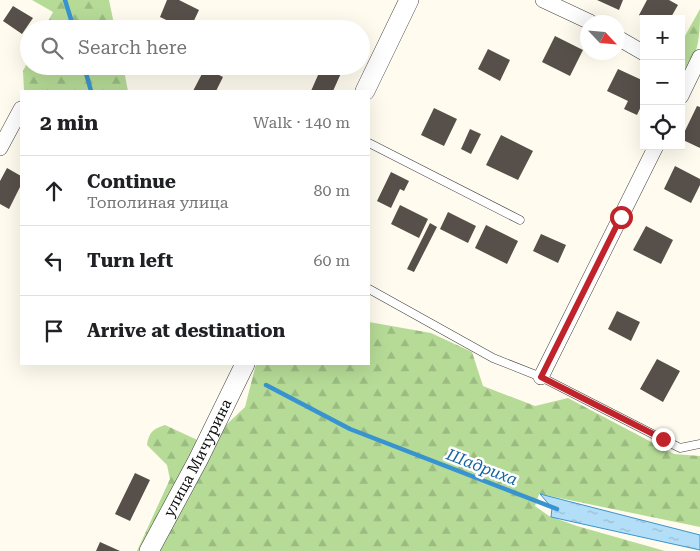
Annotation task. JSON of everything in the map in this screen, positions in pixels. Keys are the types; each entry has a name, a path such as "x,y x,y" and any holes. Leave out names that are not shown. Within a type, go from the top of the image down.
{"street":[{"path":"366,90 409,0"},
{"path":"543,0 580,17"},
{"path":"625,42 640,51"},
{"path":"690,79 700,57"},
{"path":"0,148 20,111"},
{"path":"541,377 654,150"},
{"name":"улица Мичурина","path":"149,551 198,460 245,365"}],"lane":[{"path":"370,144 520,220"},
{"path":"370,290 493,358 541,377 680,448 700,444"}],"green space":[{"path":"32,0 109,0 113,20 49,20 53,12"},
{"path":"700,9 698,42 694,57 685,69 685,60 685,36"},
{"path":"23,75 125,75 128,90 24,90"},
{"path":"370,322 431,333 472,352 483,386 535,406 568,398 674,454 700,456 700,527 539,494 535,506 549,516 665,551 137,551 170,479 167,465 147,445 152,432 165,425 206,444 245,407 256,365 370,365"}],"water":[{"path":"540,494 700,535 700,550 551,517 552,508"}],"building":[{"path":"167,0 179,0 199,10 194,20 166,20 160,17"},
{"path":"597,0 623,0 619,10"},
{"path":"647,0 669,0 678,5 672,15 639,15"},
{"path":"13,6 33,18 32,20 20,20 20,33 3,21"},
{"path":"555,36 580,48 580,56 570,76 542,62"},
{"path":"488,49 510,60 500,81 478,69"},
{"path":"618,69 640,79 640,109 637,115 624,109 628,101 607,91"},
{"path":"201,75 219,75 223,77 216,90 194,90"},
{"path":"318,75 340,75 333,90 311,90"},
{"path":"697,106 700,107 700,148 685,141 685,131"},
{"path":"434,108 457,119 444,146 421,135"},
{"path":"470,129 481,134 471,154 461,149"},
{"path":"501,135 533,151 518,180 486,165"},
{"path":"675,166 700,179 700,185 691,203 664,189"},
{"path":"7,168 20,175 20,187 9,209 0,204 0,181"},
{"path":"391,172 409,181 404,191 400,189 391,208 377,201"},
{"path":"400,205 428,219 419,238 391,224"},
{"path":"448,212 476,226 468,243 440,229"},
{"path":"430,223 437,227 414,272 407,269"},
{"path":"486,225 518,241 507,264 475,248"},
{"path":"646,226 673,240 661,264 633,250"},
{"path":"541,234 566,245 558,263 533,251"},
{"path":"617,311 640,322 631,341 608,329"},
{"path":"657,359 680,371 663,402 640,389"},
{"path":"135,473 150,480 130,521 115,514"},
{"path":"100,542 120,551 96,551"}],"waterway":[{"name":"Шадриха","path":"65,0 71,20"},
{"name":"Шадриха","path":"87,75 91,90"},
{"name":"Шадриха","path":"266,385 350,429 557,509"}],"route":[{"path":"621,217 541,377 663,439"}]}
